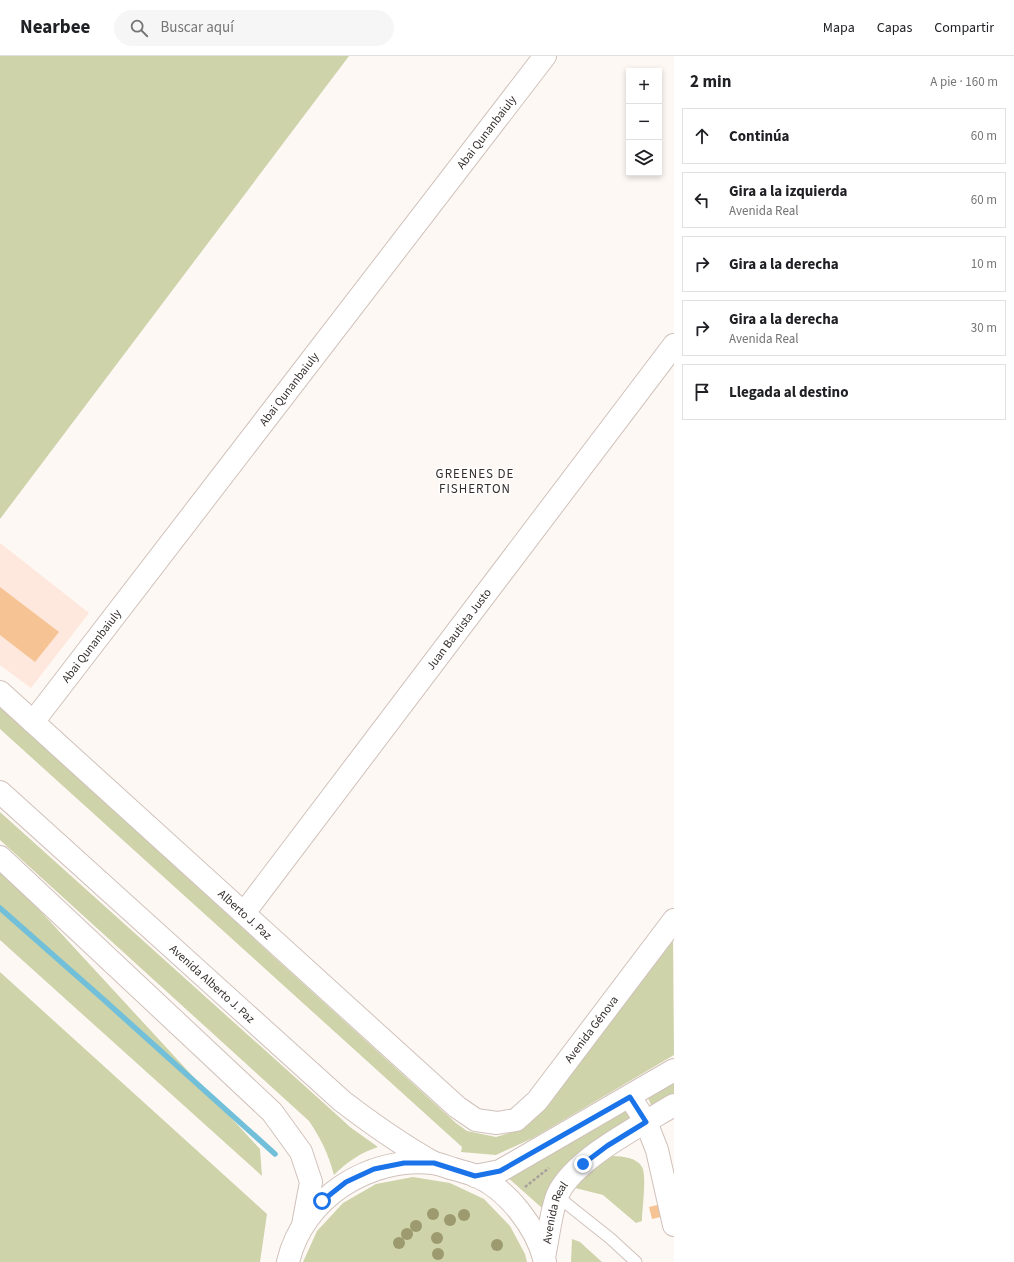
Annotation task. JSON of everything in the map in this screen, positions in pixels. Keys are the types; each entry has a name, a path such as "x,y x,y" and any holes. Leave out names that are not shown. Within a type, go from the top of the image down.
{"street":[{"name":"Abai Qunanbaiuly","path":"33,722 545,56"},
{"name":"Juan Bautista Justo","path":"244,913 674,345"},
{"name":"Alberto J. Paz","path":"0,692 457,1107 476,1120 497,1123"},
{"name":"Avenida Alberto J. Paz","path":"0,792 342,1101 371,1124 402,1145 434,1163"},
{"path":"0,857 272,1112 301,1152 311,1182 303,1225"},
{"name":"Avenida Génova","path":"497,1123 516,1120 537,1101 674,920"},
{"path":"475,1176 500,1171 630,1097 674,1070"},
{"path":"630,1097 646,1122 657,1150 674,1225"},
{"name":"Avenida Real","path":"545,1260 557,1196 562,1185 583,1164 607,1146 674,1105"},
{"path":"288,1262 291,1251 303,1225 322,1201 346,1182 374,1169 404,1163 434,1163 475,1176 493,1186 509,1200 528,1223 536,1236 545,1260"}],"lane":[{"path":"557,1196 611,1239 636,1262"}],"path":[{"path":"509,1200 546,1170"}],"shaded area":[{"path":"0,543 89,613 31,688 0,665"}],"green space":[{"path":"0,56 349,56 0,519"},
{"path":"0,707 456,1123 467,1131 496,1137 519,1130 543,1110 673,941 674,1055 533,1138 496,1155 461,1152 462,1147 0,729"},
{"path":"0,812 350,1127 378,1147 354,1158 334,1175 324,1146 309,1121 0,840"},
{"path":"0,869 10,878 260,1149 262,1176 0,940"},
{"path":"0,972 267,1214 260,1262 0,1262"},
{"path":"674,1076 674,1098 657,1108 651,1105 647,1096"},
{"path":"624,1106 633,1123 542,1208 506,1176"},
{"path":"607,1156 631,1159 639,1163 642,1167 644,1185 642,1221 636,1223 603,1195 575,1188 586,1175"},
{"path":"413,1177 450,1183 484,1199 510,1226 525,1254 527,1262 303,1262 317,1231 343,1203 376,1184"},
{"path":"572,1239 580,1242 602,1262 571,1262"}],"building":[{"path":"0,587 59,632 35,662 0,635"},
{"path":"674,1201 674,1214 652,1219 649,1207"}],"waterway":[{"path":"0,908 275,1154"}],"district":[{"name":"GREENES DE FISHERTON","path":"475,482"}],"route":[{"path":"322,1201 346,1182 374,1169 404,1163 434,1163 475,1176 500,1171 630,1097 646,1122 607,1146 583,1164"}]}
